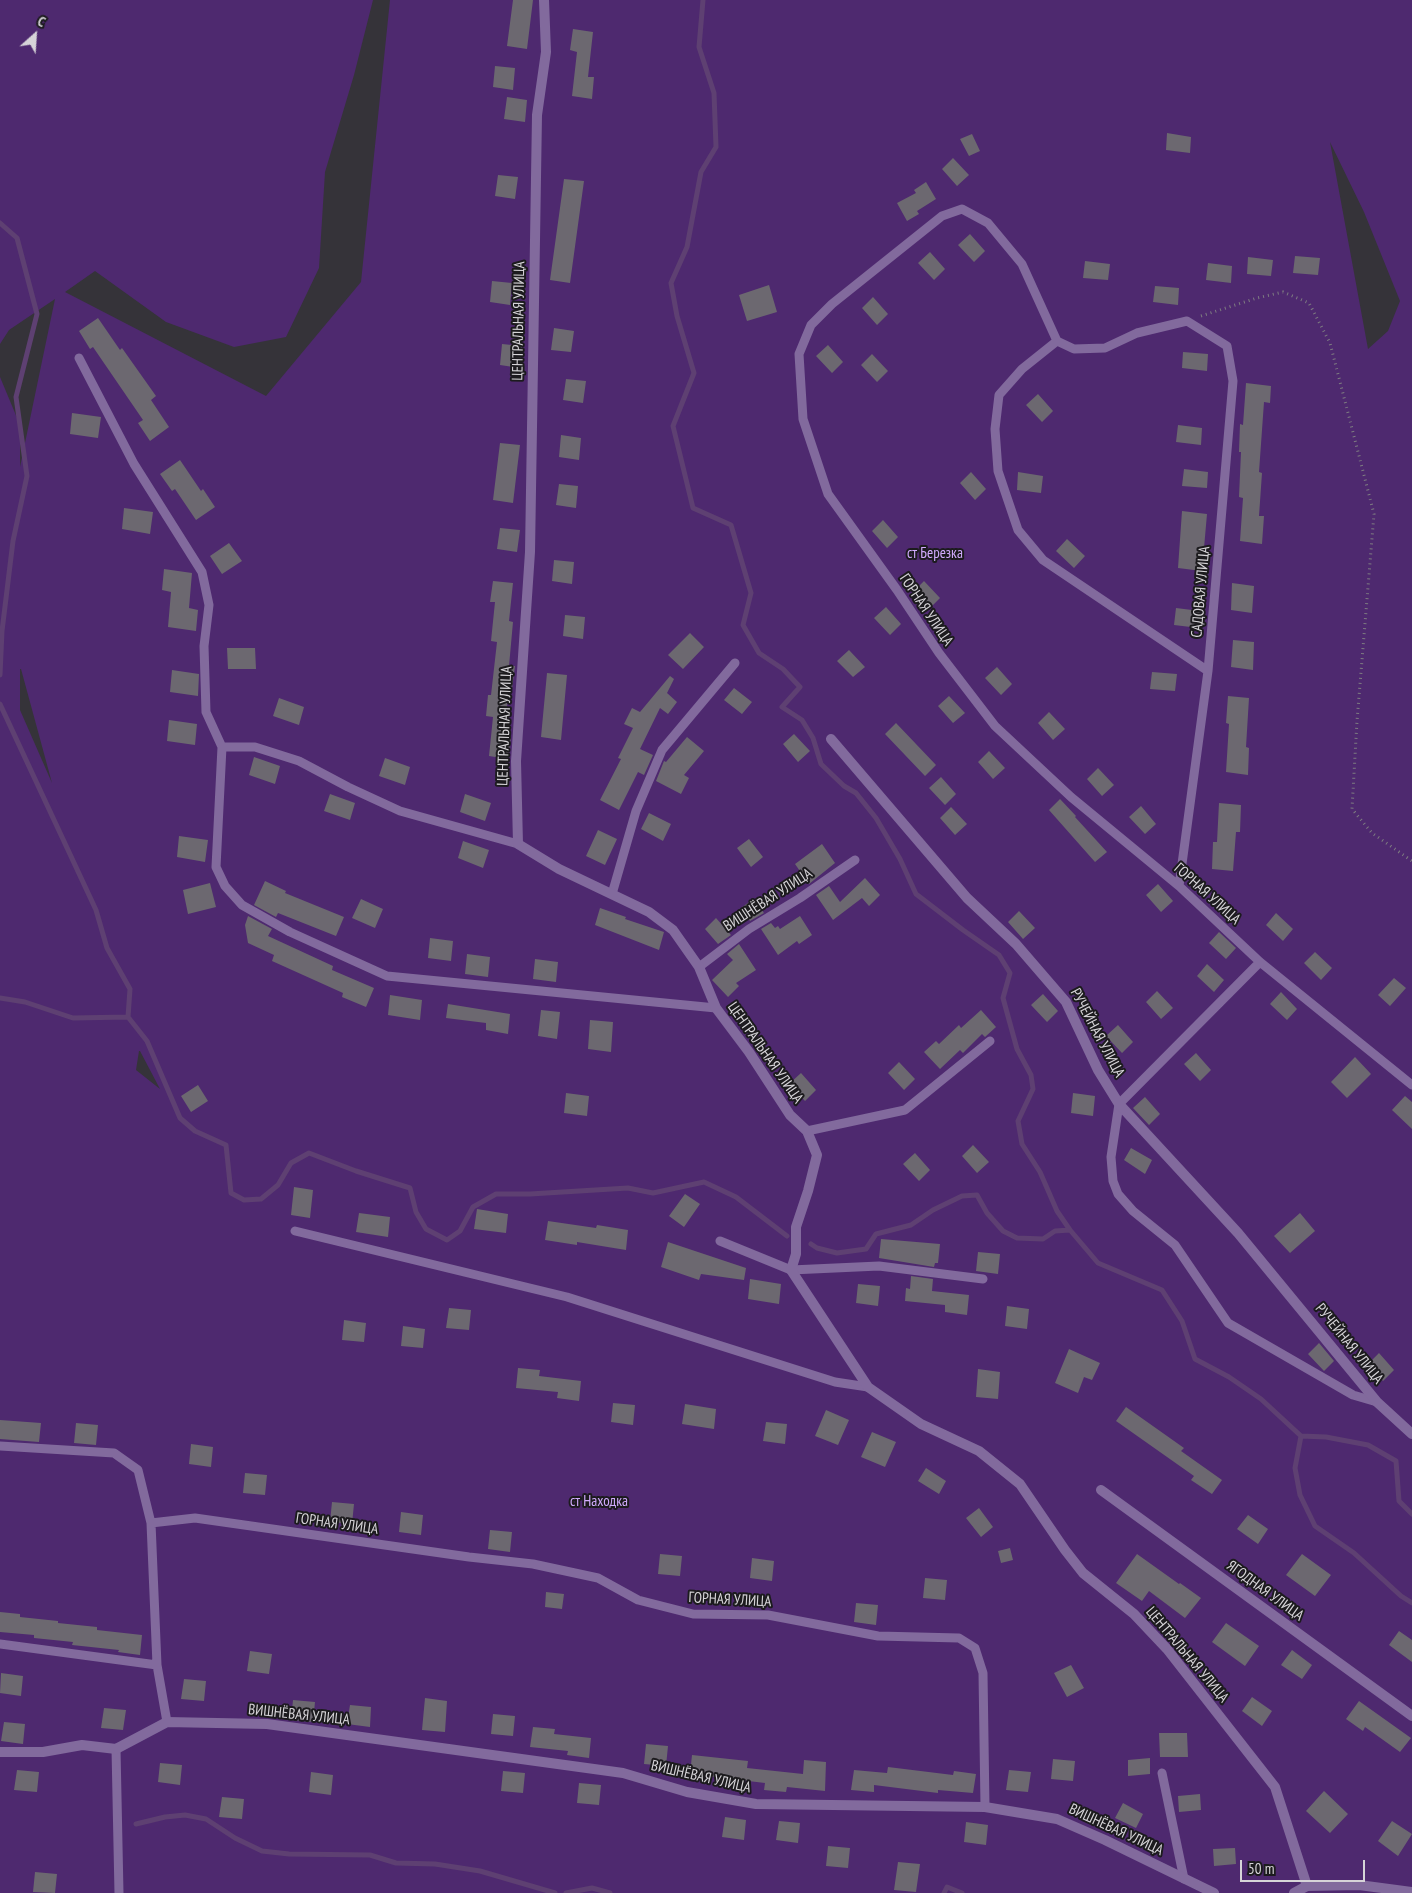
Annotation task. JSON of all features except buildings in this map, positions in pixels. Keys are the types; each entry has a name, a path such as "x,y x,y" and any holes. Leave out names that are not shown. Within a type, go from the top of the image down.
{"street":[{"name":"ЦЕНТРАЛЬНАЯ УЛИЦА","path":"544,0 546,52 537,115 530,552 516,761 518,844 559,869 649,912 673,930 699,967 716,1008 749,1052 790,1115 807,1131 818,1155 796,1227 796,1254 791,1270 868,1387 921,1424 979,1451 1020,1484 1083,1573 1134,1614 1167,1649 1275,1787 1307,1886"},
{"name":"РУЧЕЙНАЯ УЛИЦА","path":"831,739 967,898 1016,944 1066,1002 1098,1070 1119,1104 1238,1233 1377,1402 1412,1434"},
{"name":"ЯГОДНАЯ УЛИЦА","path":"1101,1490 1412,1716"},
{"path":"0,1752 44,1752 82,1745 116,1749 167,1722"},
{"name":"ВИШНЁВАЯ УЛИЦА","path":"167,1722 267,1724 500,1755 623,1773 688,1792 756,1804 985,1807 1057,1819 1214,1893"},
{"path":"1294,1893 1307,1886 1359,1885 1412,1892"}],"lane":[{"name":"ГОРНАЯ УЛИЦА","path":"1057,341 1022,264 988,223 962,210 942,216 832,304 811,325 799,354 803,418 828,494 897,590 939,653 995,726 1072,797 1180,886 1260,962 1412,1085"},
{"path":"1187,321 1136,333 1105,348 1074,349 1057,341 1022,369 999,395 996,429 998,471 1018,530 1043,560 1208,671"},
{"name":"САДОВАЯ УЛИЦА","path":"1180,886 1208,671 1233,381 1227,346 1187,321"},
{"path":"79,358 134,464 202,572 209,605 204,646 206,712 222,747 216,867 225,886 242,905 290,932 388,976 716,1008"},
{"path":"612,894 636,811 662,750 735,663"},
{"path":"222,747 255,747 282,755 299,761 348,787 400,811 518,844"},
{"name":"ВИШНЁВАЯ УЛИЦА","path":"699,967 749,929 800,898 855,860"},
{"path":"1260,962 1119,1104 1111,1157 1113,1181 1118,1194 1133,1211 1175,1245 1228,1323 1353,1395 1377,1402"},
{"path":"807,1131 905,1110 990,1041"},
{"path":"295,1231 567,1297 835,1382 868,1387"},
{"path":"720,1241 791,1270 879,1266 982,1279"},
{"path":"0,1446 114,1453 138,1470 150,1523 158,1664 167,1722"},
{"name":"ГОРНАЯ УЛИЦА","path":"150,1523 195,1518 469,1557 533,1564 598,1578 638,1600 693,1614 768,1615 878,1636 959,1638 975,1648 984,1673 985,1807"},
{"path":"0,1644 158,1664"},
{"path":"116,1749 119,1893"},
{"path":"1162,1773 1184,1879"}],"path":[{"path":"1187,321 1256,298 1283,292 1310,303 1330,343 1374,514 1357,720 1352,809 1372,833 1412,862"}],"green space":[{"path":"0,0 373,0 354,75 325,172 319,268 286,337 234,347 166,322 95,271 65,292 266,396 361,282 390,0 1412,0 1412,1893 0,1893 0,377 20,425 20,467 55,299 9,330 0,344","holes":["1330,142 1364,212 1400,301 1388,331 1368,349","21,669 52,783 20,710","140,1051 160,1089 136,1070"]}],"waterway":[{"path":"703,0 699,47 714,93 716,147 701,172 687,247 671,283 677,316 694,373 673,426 693,508 731,525 751,593 743,625 759,653 783,669 800,687 782,707 802,720 813,738 821,764 844,786 856,793 876,818 900,859 916,894 999,955 1010,973 1003,998 1017,1049 1031,1075 1033,1089 1018,1121 1022,1144 1040,1172 1057,1211 1070,1230"},
{"path":"0,223 17,238 37,314 16,397 27,476 13,541 2,631 0,675"},
{"path":"0,704 96,910 107,948 130,989 128,1017 147,1041 180,1118 195,1131 226,1145 231,1193 244,1200 261,1199 278,1185 291,1163 309,1153 356,1171 410,1188 416,1212 426,1229 447,1240 460,1231 473,1207 496,1194 530,1194 628,1188 653,1193 704,1182 736,1197 787,1236"},
{"path":"0,998 25,1002 73,1018 128,1017"},
{"path":"811,1244 817,1248 837,1253 866,1249 876,1234 911,1225 933,1210 962,1196 977,1195 987,1213 1003,1231 1017,1238 1043,1239 1055,1231 1070,1230 1098,1263 1162,1290 1182,1321 1195,1359 1229,1377 1261,1399 1301,1436 1326,1437 1368,1445 1396,1461 1399,1501 1412,1514"},
{"path":"1301,1436 1295,1468 1300,1495 1315,1526 1354,1553 1401,1596 1412,1603"},
{"path":"136,1824 165,1817 185,1815 206,1819 235,1838 262,1851 289,1854 370,1855 396,1863 435,1864 480,1871 555,1893"},
{"path":"944,1893 947,1887 962,1893"},
{"path":"566,1893 592,1888 610,1893"}],"park label":[{"name":"ст Березка","path":"935,554"},
{"name":"ст Находка","path":"599,1502"}]}
